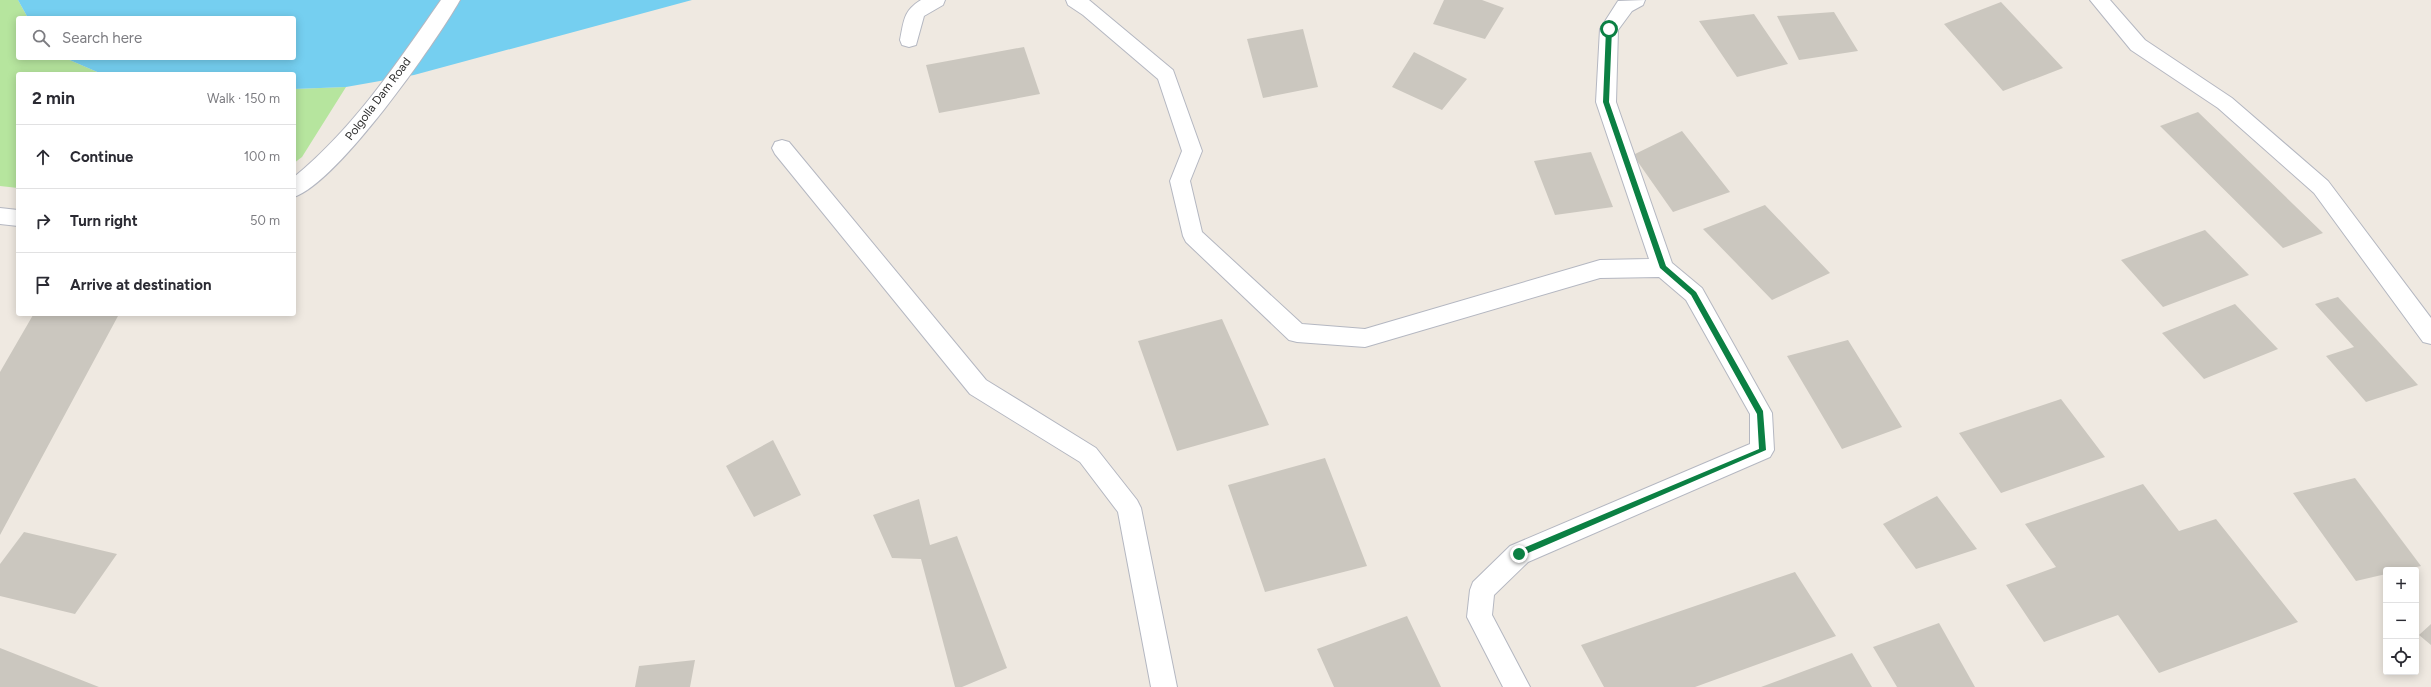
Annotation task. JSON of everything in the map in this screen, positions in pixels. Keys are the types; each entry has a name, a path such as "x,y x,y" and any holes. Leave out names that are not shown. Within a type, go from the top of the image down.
{"street":[{"name":"Polgolla Dam Road","path":"296,187 324,164 345,143 366,118 451,0"},
{"path":"909,40 916,12 936,0"},
{"path":"1075,0 1090,10 1166,75 1192,151 1180,181 1193,236 1297,333 1365,338 1600,269 1663,268"},
{"path":"1517,687 1479,617 1482,590 1519,554 1762,450 1761,413 1694,294 1663,268 1606,102 1609,29 1626,6 1636,0"},
{"path":"2099,0 2138,45 2225,103 2321,187 2431,335"},
{"path":"782,148 978,387 1088,455 1129,508 1164,687"},
{"path":"0,216 16,218"}],"green space":[{"path":"0,0 18,0 27,16 16,16 16,60 70,60 97,72 16,72 16,188 0,186"},
{"path":"346,87 302,157 296,162 296,89"}],"water":[{"path":"18,0 692,0 414,75 346,87 296,89 296,72 97,72 70,60 296,60 296,16 27,16"}],"building":[{"path":"1444,0 1482,0 1504,8 1485,39 1433,24"},
{"path":"2001,2 2063,68 2003,91 1944,24"},
{"path":"1834,12 1858,51 1799,60 1777,16"},
{"path":"1754,14 1788,64 1737,77 1699,21"},
{"path":"1303,29 1318,87 1263,98 1247,39"},
{"path":"1024,47 1040,94 939,113 926,65"},
{"path":"1414,52 1467,79 1442,110 1392,87"},
{"path":"2198,112 2323,233 2283,248 2160,126"},
{"path":"1682,131 1730,192 1673,212 1633,155"},
{"path":"1591,152 1613,207 1555,215 1534,161"},
{"path":"1765,205 1830,273 1772,300 1703,229"},
{"path":"2205,230 2249,275 2163,307 2121,260"},
{"path":"2338,297 2418,385 2366,402 2326,356 2354,347 2315,304"},
{"path":"2235,304 2278,349 2204,379 2162,333"},
{"path":"32,316 118,316 0,535 0,372"},
{"path":"1222,319 1269,425 1177,451 1138,341"},
{"path":"1848,340 1902,427 1842,449 1787,356"},
{"path":"2061,399 2105,457 2001,493 1959,433"},
{"path":"773,440 801,495 754,517 726,466"},
{"path":"1325,458 1367,566 1265,592 1228,485"},
{"path":"2355,478 2421,566 2383,567 2383,575 2356,581 2293,493"},
{"path":"2143,484 2179,531 2216,519 2298,622 2159,673 2118,615 2044,642 2006,585 2056,567 2025,524"},
{"path":"1937,496 1977,549 1916,569 1883,524"},
{"path":"919,499 930,545 957,536 1007,668 962,687 955,687 921,559 892,558 873,515"},
{"path":"24,532 117,554 75,614 0,596 0,564"},
{"path":"1795,572 1836,636 1695,687 1604,687 1581,645"},
{"path":"1407,616 1441,687 1334,687 1317,649"},
{"path":"1939,623 1975,687 1897,687 1873,647"},
{"path":"2431,624 2431,645 2419,635"},
{"path":"0,648 99,687 0,687"},
{"path":"1852,653 1872,687 1761,687"},
{"path":"695,660 690,687 635,687 639,666"}],"route":[{"path":"1519,554 1762,450 1761,413 1694,294 1663,268 1606,102 1609,29"}]}
